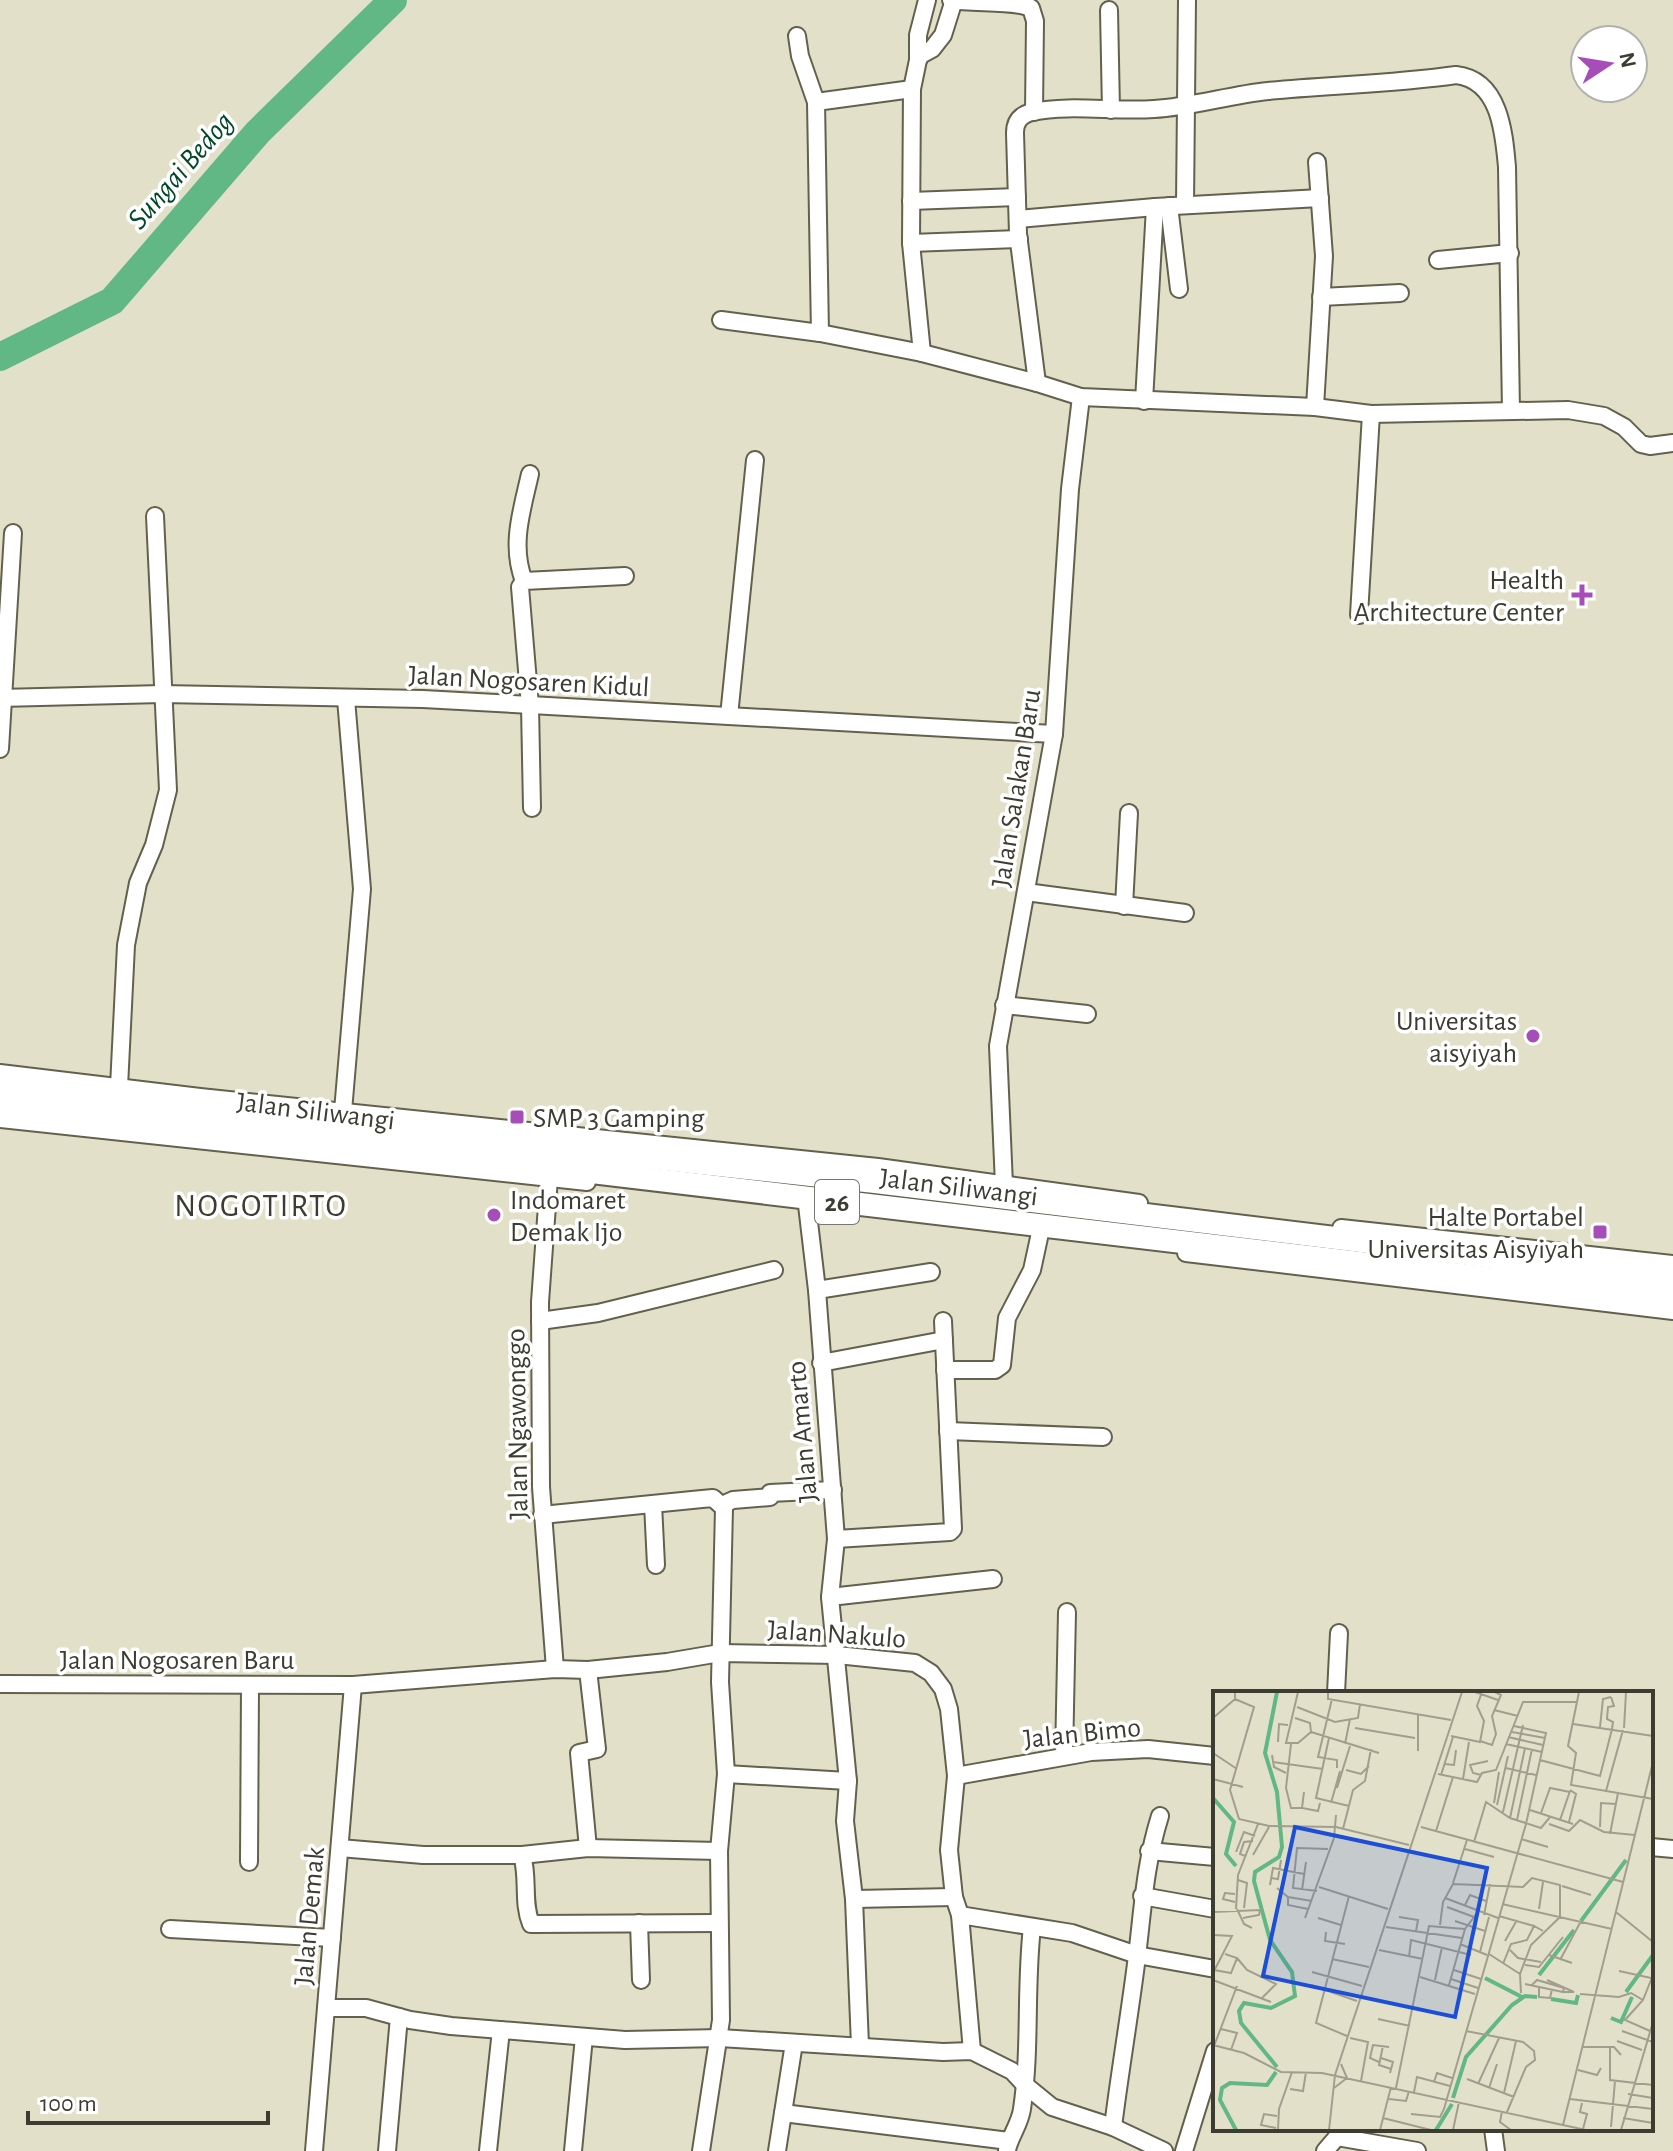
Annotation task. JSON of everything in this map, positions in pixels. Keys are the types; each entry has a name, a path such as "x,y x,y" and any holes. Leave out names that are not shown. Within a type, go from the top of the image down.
{"highway":[{"name":"Jalan Siliwangi","path":"0,1087 273,1126 438,1161 1673,1300"},
{"name":"Jalan Siliwangi","path":"0,1106 220,1120"},
{"name":"Jalan Siliwangi","path":"273,1126 440,1127 877,1174 1673,1279"}],"street":[{"path":"922,353 911,243 912,89 918,60 918,35 927,0"},
{"path":"918,60 943,35 953,0 1021,3 1035,14 1034,112"},
{"path":"1144,401 1185,106 1187,0"},
{"path":"1109,10 1111,110"},
{"path":"797,36 800,56 816,102 820,333"},
{"path":"1037,383 1018,219 1015,124 1024,115 1034,112 1185,106 1282,90 1456,75 1467,76 1486,92 1500,116 1507,167 1511,411"},
{"path":"816,102 912,89"},
{"path":"1315,407 1324,256 1317,162"},
{"path":"911,201 1017,197"},
{"path":"1018,219 1170,206 1320,198"},
{"path":"1170,206 1179,289"},
{"path":"911,243 1019,239"},
{"path":"1438,260 1510,253"},
{"path":"1321,297 1400,293"},
{"path":"721,320 820,333 922,353 1081,397 1315,407 1371,414 1568,410 1604,416 1624,427 1641,444 1673,443"},
{"name":"Jalan Salakan Baru","path":"1004,1185 998,1046 1054,734 1070,489 1081,397"},
{"path":"1359,615 1371,414"},
{"path":"729,716 755,460"},
{"path":"530,474 517,534 517,555 524,581 519,593 530,706 532,808"},
{"path":"119,1087 126,945 138,883 154,845 168,790 155,516"},
{"path":"0,749 13,533"},
{"path":"524,581 625,576"},
{"name":"Jalan Nogosaren Kidul","path":"2,699 162,694 423,699 1054,734"},
{"path":"343,1111 362,889 346,699"},
{"path":"1124,906 1129,813"},
{"path":"1026,892 1185,913"},
{"path":"1004,1005 1087,1014"},
{"path":"0,1073 343,1111 440,1127"},
{"path":"0,1119 438,1161 549,1178 807,1205 1292,1268 1673,1311"},
{"path":"877,1174 1004,1185 1231,1216 1673,1264"},
{"name":"Jalan Ngawonggo","path":"549,1178 540,1321 542,1515 555,1669"},
{"name":"Jalan Amarto","path":"807,1205 833,1490 836,1539 830,1597 848,1781 845,1821 854,1899 860,2045"},
{"path":"945,1370 995,1370 1002,1365 1007,1318 1032,1270 1040,1233"},
{"path":"540,1321 598,1313 774,1270"},
{"path":"817,1290 931,1272"},
{"path":"836,1539 950,1532 954,1526 943,1321"},
{"path":"821,1363 944,1340"},
{"path":"948,1431 1103,1437"},
{"path":"722,1505 733,1500 770,1497 770,1493 833,1490"},
{"path":"542,1515 713,1498 722,1505 726,1517 720,1653 726,1774 719,1851 720,2038 701,2151"},
{"path":"653,1504 656,1565"},
{"path":"830,1597 993,1579"},
{"path":"1064,1756 1067,1612"},
{"path":"1336,1691 1339,1633"},
{"name":"Jalan Nakulo","path":"353,1685 555,1669 588,1670 720,1653 837,1655 915,1663 931,1673 943,1689 949,1709 956,1776 949,1850 954,1897 960,1915 972,2051"},
{"path":"588,1670 597,1749 579,1753 588,1848"},
{"name":"Jalan Nogosaren Baru","path":"0,1684 353,1685"},
{"path":"249,1862 250,1685"},
{"name":"Jalan Demak","path":"314,2151 353,1685"},
{"name":"Jalan Bimo","path":"956,1776 1091,1752 1148,1749 1213,1756"},
{"path":"726,1774 848,1781"},
{"path":"1113,2127 1142,1896 1149,1851 1160,1816"},
{"path":"1653,1847 1673,1849"},
{"path":"340,1848 423,1855 522,1855 588,1848 719,1851"},
{"path":"1149,1851 1213,1857"},
{"path":"522,1855 531,1924 718,1923"},
{"path":"1142,1896 1213,1909"},
{"path":"854,1899 954,1897"},
{"path":"960,1915 1072,1933 1137,1955 1213,1969"},
{"path":"639,1923 641,1980"},
{"path":"783,2113 1008,2146 1021,2117 1025,2085 1027,1965 1032,1927"},
{"path":"170,1929 332,1938"},
{"path":"326,2008 366,2008 424,2023 625,2040 720,2038 943,2052 972,2051 1012,2071 1052,2107 1113,2127 1164,2151"},
{"path":"387,2151 399,2017"},
{"path":"488,2151 501,2030"},
{"path":"573,2151 584,2037"},
{"path":"777,2151 794,2043"},
{"path":"1184,2151 1213,2057"},
{"path":"1493,2131 1496,2151"},
{"path":"1325,2151 1338,2133 1417,2151"}],"waterway":[{"name":"Sungai Bedog","path":"0,357 112,301 258,132 393,0"}],"place":[{"name":"Health Architecture Center","path":"1582,595"},
{"name":"Universitas aisyiyah","path":"1533,1036"},
{"name":"SMP 3 Gamping","path":"517,1117"},
{"name":"Indomaret Demak Ijo","path":"494,1215"},
{"name":"Halte Portabel Universitas Aisyiyah","path":"1600,1232"}],"district":[{"name":"NOGOTIRTO","path":"261,1205"}]}
